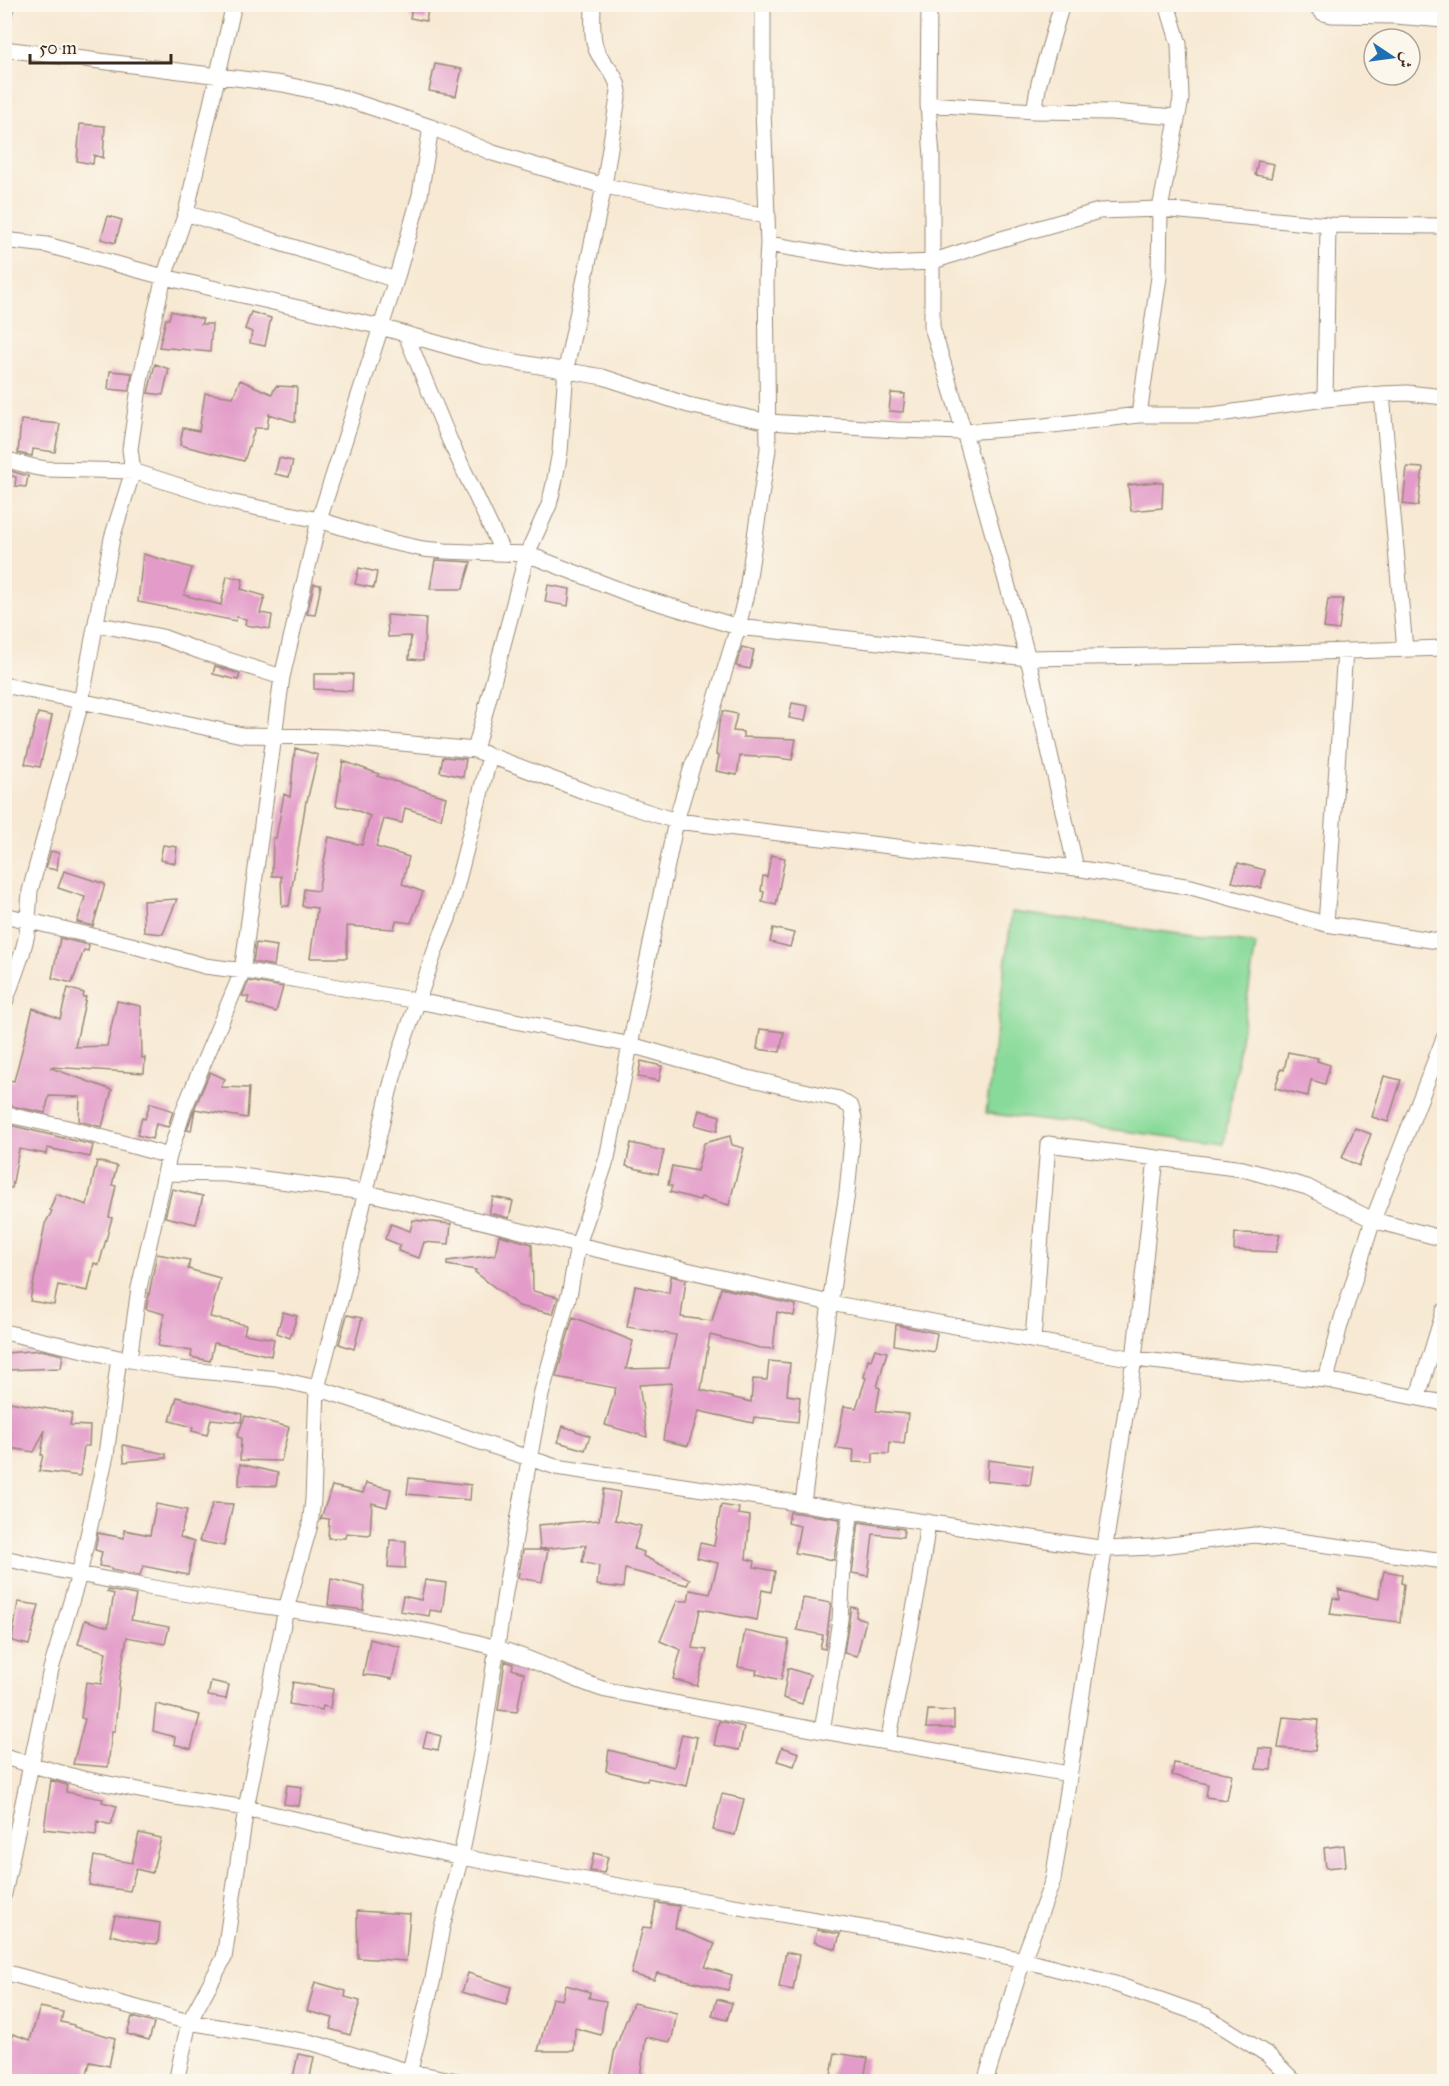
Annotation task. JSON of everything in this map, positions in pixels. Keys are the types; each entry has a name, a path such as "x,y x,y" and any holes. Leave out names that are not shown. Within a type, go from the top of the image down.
{"street":[{"path":"4,14 6,4"},
{"path":"4,1005 22,954 30,891 81,702 112,538 133,471 130,449 140,381 164,277 186,213 234,4"},
{"path":"475,750 527,554 549,505 554,484 560,452 566,369 604,186 619,91 617,79 597,51 594,42 593,4"},
{"path":"408,2077 433,1979 442,1927 461,1857 482,1748 505,1592 540,1395 570,1291 578,1245 607,1158 676,821 692,767 704,738 747,590 768,448 769,422 766,279 768,216 763,109 763,4"},
{"path":"930,4 928,104 932,157 932,327 1028,658 1076,868"},
{"path":"1034,111 1039,83 1062,4"},
{"path":"1139,415 1159,277 1160,208 1180,99 1179,44 1167,4"},
{"path":"1314,4 1323,13 1332,15 1394,10 1444,20"},
{"path":"4,49 283,84 338,96 431,127 494,153 604,186 768,216"},
{"path":"928,104 1176,117"},
{"path":"4,1894 51,1669 79,1575 106,1455 124,1359 169,1156 184,1109 242,972 282,677 319,520 396,280 420,195 431,127"},
{"path":"768,244 887,264 931,262 1099,211 1160,208 1328,225 1444,226"},
{"path":"186,213 396,280"},
{"path":"1326,399 1328,225"},
{"path":"4,240 47,245 164,277 381,327 482,356 603,377 688,405 769,422 964,432 1139,415 1212,415 1326,399 1382,394 1407,393 1444,397"},
{"path":"406,335 450,441 503,553"},
{"path":"1382,394 1405,649"},
{"path":"4,459 46,469 133,471 229,502 319,520 391,542 423,549 527,554 630,594 738,627 1028,658 1444,648"},
{"path":"96,624 162,637 282,677"},
{"path":"1326,924 1345,651"},
{"path":"4,685 220,732 242,735 338,736 475,750 589,793 676,821 1076,868 1191,887 1326,924 1444,942"},
{"path":"176,2082 189,2022 224,1958 246,1808 286,1609 311,1517 317,1388 342,1294 364,1192 392,1081 448,919 490,756"},
{"path":"4,915 131,945 205,966 418,1001 631,1045 740,1076 839,1099 851,1107 854,1118 847,1193 803,1503"},
{"path":"1326,1380 1340,1325 1373,1220 1444,1038"},
{"path":"4,1114 68,1128 169,1156"},
{"path":"1034,1340 1048,1143 1244,1170 1307,1188 1373,1220 1444,1239"},
{"path":"985,2082 1023,1960 1053,1880 1134,1359 1156,1158"},
{"path":"165,1173 226,1174 364,1192 578,1245 830,1303 1134,1359 1326,1380 1418,1396 1444,1403"},
{"path":"1418,1396 1444,1311"},
{"path":"4,1332 124,1359 180,1369 277,1379 317,1388 556,1467 1106,1549 1153,1547 1255,1535 1444,1561"},
{"path":"822,1731 840,1620 843,1568 851,1510"},
{"path":"888,1742 919,1584 928,1522"},
{"path":"4,1558 79,1575 395,1626 497,1648 580,1682 606,1690 1069,1774"},
{"path":"4,1757 79,1778 169,1796 246,1808 461,1857 640,1890 916,1936 1023,1960 1115,1984 1206,2016 1268,2055 1295,2082"},
{"path":"4,1972 189,2022 313,2043 408,2077 463,2082"}],"green space":[{"path":"1012,912 1256,944 1224,1144 986,1113"}],"building":[{"path":"413,4 429,4 426,21 410,18"},
{"path":"435,64 462,69 456,96 429,91"},
{"path":"80,124 105,126 103,158 94,155 93,164 77,161"},
{"path":"1258,161 1274,164 1271,178 1255,175"},
{"path":"108,216 122,220 115,243 101,239"},
{"path":"171,311 203,319 201,324 212,324 210,352 159,347 166,319 169,319"},
{"path":"251,312 271,318 265,346 250,343 252,332 245,329"},
{"path":"155,364 169,369 163,395 148,393"},
{"path":"110,371 132,373 129,391 108,389"},
{"path":"240,380 272,394 276,386 297,387 295,422 269,414 267,428 255,428 244,461 180,445 183,428 199,431 205,393 233,397"},
{"path":"891,393 905,394 903,412 889,411"},
{"path":"21,420 60,424 55,452 33,449 32,456 18,453"},
{"path":"279,458 293,461 289,477 275,474"},
{"path":"1407,467 1423,468 1418,506 1403,504"},
{"path":"4,469 28,476 26,487 15,486 16,477 4,474"},
{"path":"1163,483 1162,508 1131,511 1128,485"},
{"path":"143,554 192,568 184,595 221,605 227,576 243,579 241,589 265,596 260,613 272,615 270,629 245,625 246,619 237,617 236,621 138,602"},
{"path":"435,560 471,562 463,589 430,589"},
{"path":"359,568 377,572 374,588 355,584"},
{"path":"314,584 321,585 315,615 307,614"},
{"path":"548,585 570,589 568,606 545,602"},
{"path":"1328,599 1343,599 1339,630 1324,628"},
{"path":"387,615 426,618 423,660 409,659 411,636 388,637"},
{"path":"742,647 754,650 750,669 736,666"},
{"path":"215,666 240,674 238,680 213,674"},
{"path":"314,674 353,674 352,691 314,689"},
{"path":"792,703 808,706 805,721 789,718"},
{"path":"723,711 737,714 733,731 743,732 743,737 796,739 792,760 740,756 737,775 716,771 719,756 716,755 719,723"},
{"path":"38,713 52,716 40,767 25,764"},
{"path":"295,748 318,755 306,801 289,906 282,906 281,876 272,876 273,838 276,838 284,794 290,797"},
{"path":"443,757 466,759 463,777 440,772"},
{"path":"343,761 379,774 377,776 446,797 441,819 405,808 402,823 384,819 376,847 409,857 402,884 423,892 411,923 396,921 394,929 347,926 347,958 310,958 317,908 302,906 304,889 318,891 329,837 362,845 370,816 351,808 336,806"},
{"path":"163,845 177,847 175,863 160,860"},
{"path":"51,851 59,853 57,870 46,868"},
{"path":"771,855 785,858 776,905 762,902 763,876 767,877"},
{"path":"1238,863 1265,870 1261,888 1232,882"},
{"path":"64,871 105,884 93,926 77,922 85,897 58,888"},
{"path":"177,899 163,934 144,932 143,901"},
{"path":"773,928 794,933 790,947 770,942"},
{"path":"60,938 89,945 88,951 84,950 72,983 52,978"},
{"path":"256,943 277,946 274,966 253,962"},
{"path":"249,981 283,987 276,1012 247,1003 249,997 242,996"},
{"path":"68,988 84,993 83,997 86,997 75,1047 107,1046 117,1001 141,1006 144,1073 51,1067 112,1090 102,1127 79,1121 80,1097 49,1096 45,1113 7,1105 7,1100 4,1100 4,1079 14,1081 33,1008 60,1019"},
{"path":"760,1029 784,1032 780,1052 757,1049"},
{"path":"1288,1052 1318,1058 1317,1061 1330,1065 1325,1084 1311,1080 1308,1096 1275,1088 1281,1069 1284,1070"},
{"path":"641,1061 662,1066 659,1081 638,1077"},
{"path":"210,1072 225,1079 221,1087 249,1088 247,1118 195,1109 191,1131 187,1130 193,1112"},
{"path":"1384,1076 1401,1080 1388,1122 1372,1117"},
{"path":"150,1103 173,1111 168,1127 156,1124 152,1139 137,1135"},
{"path":"699,1110 720,1116 717,1131 695,1125"},
{"path":"5,1124 93,1145 90,1157 47,1148 46,1154 19,1149 12,1188 4,1187"},
{"path":"1355,1128 1371,1134 1359,1166 1342,1158"},
{"path":"730,1136 732,1145 744,1148 729,1205 670,1192 672,1186 668,1185 672,1166 697,1171 704,1143"},
{"path":"631,1143 664,1151 658,1174 626,1166"},
{"path":"97,1161 117,1166 112,1185 116,1186 109,1217 112,1218 99,1265 94,1263 88,1291 58,1285 54,1305 30,1301 45,1224 52,1211 50,1210 56,1194 87,1205"},
{"path":"172,1189 203,1196 196,1224 165,1217"},
{"path":"493,1197 513,1201 509,1218 489,1213"},
{"path":"413,1220 451,1224 449,1244 424,1242 419,1258 398,1251 400,1245 385,1239 391,1224 410,1231"},
{"path":"1235,1233 1280,1234 1276,1252 1234,1250"},
{"path":"499,1235 532,1244 533,1291 558,1297 553,1314 519,1306 475,1272 476,1270 447,1265 447,1261 495,1255"},
{"path":"157,1254 190,1260 188,1269 220,1278 210,1317 246,1325 244,1334 274,1339 271,1356 214,1343 210,1361 191,1357 192,1351 158,1346 164,1314 146,1309"},
{"path":"671,1276 686,1280 681,1317 712,1321 721,1288 796,1305 794,1316 777,1312 773,1349 760,1348 710,1335 701,1390 751,1402 753,1379 767,1380 769,1361 790,1363 787,1395 800,1397 798,1422 754,1417 753,1423 699,1411 688,1446 663,1440 672,1383 639,1385 647,1437 605,1425 616,1388 556,1377 573,1317 633,1341 626,1369 669,1368 676,1335 627,1327 635,1286 669,1293"},
{"path":"283,1312 297,1316 290,1338 277,1333"},
{"path":"347,1315 362,1318 354,1349 339,1344"},
{"path":"896,1325 937,1333 934,1352 894,1345"},
{"path":"875,1349 887,1352 877,1387 880,1388 876,1411 908,1414 904,1444 890,1442 889,1454 873,1453 873,1463 853,1462 854,1450 836,1448 844,1406 856,1408 866,1378 864,1377 868,1359 871,1360"},
{"path":"41,1350 63,1355 61,1368 7,1370 7,1353"},
{"path":"177,1397 242,1414 241,1422 211,1419 207,1435 192,1431 193,1427 170,1421"},
{"path":"4,1401 72,1413 70,1425 90,1426 89,1446 84,1446 80,1476 39,1471 45,1430 34,1452 4,1447"},
{"path":"245,1416 289,1427 281,1461 240,1460 241,1438 237,1437"},
{"path":"563,1426 590,1436 585,1450 558,1442"},
{"path":"123,1445 166,1454 166,1458 124,1462"},
{"path":"988,1460 1033,1466 1030,1485 987,1481"},
{"path":"240,1464 278,1473 276,1486 239,1485"},
{"path":"409,1478 471,1485 470,1500 407,1494"},
{"path":"366,1483 391,1489 387,1507 372,1503 370,1535 346,1533 345,1538 328,1538 329,1519 321,1518 332,1486 363,1493"},
{"path":"604,1489 620,1492 615,1520 641,1526 634,1549 644,1552 643,1556 690,1579 687,1585 625,1569 623,1588 597,1585 599,1566 582,1562 586,1545 540,1549 538,1525 599,1520"},
{"path":"213,1503 233,1504 224,1546 199,1541"},
{"path":"156,1504 187,1510 180,1537 194,1542 188,1575 143,1566 140,1576 99,1566 102,1552 95,1550 98,1533 124,1538 124,1530 150,1535"},
{"path":"721,1505 739,1508 738,1514 750,1516 746,1559 755,1561 754,1567 775,1571 771,1592 762,1590 757,1620 700,1609 692,1648 707,1650 697,1686 673,1679 681,1650 660,1641 677,1601 688,1601 690,1590 710,1594 718,1563 697,1558 700,1543 714,1546"},
{"path":"790,1512 840,1519 834,1560 795,1553 800,1526 788,1523"},
{"path":"859,1522 904,1529 903,1537 873,1534 868,1576 852,1573"},
{"path":"390,1540 406,1541 405,1568 388,1567"},
{"path":"523,1550 548,1550 542,1582 518,1578"},
{"path":"1384,1571 1402,1574 1401,1583 1404,1584 1400,1622 1330,1614 1333,1598 1340,1599 1338,1589 1379,1599"},
{"path":"331,1579 365,1587 363,1610 328,1605"},
{"path":"425,1580 446,1583 442,1612 430,1610 429,1616 400,1611 403,1596 421,1600"},
{"path":"108,1590 136,1595 131,1620 169,1627 165,1644 127,1637 108,1767 73,1764 85,1719 81,1718 86,1682 101,1684 106,1652 78,1644 85,1620 108,1627 114,1594 107,1592"},
{"path":"803,1598 831,1603 825,1649 820,1648 823,1635 797,1630"},
{"path":"18,1602 39,1605 29,1645 12,1641"},
{"path":"851,1607 857,1608 856,1617 866,1620 857,1656 844,1653"},
{"path":"745,1631 789,1640 781,1680 756,1674 757,1670 738,1667"},
{"path":"370,1639 400,1647 392,1679 363,1675"},
{"path":"505,1661 513,1664 512,1669 524,1673 517,1712 498,1710"},
{"path":"788,1668 810,1675 802,1704 783,1698"},
{"path":"211,1681 229,1685 226,1699 208,1696"},
{"path":"293,1682 333,1689 330,1708 323,1706 322,1710 289,1704"},
{"path":"156,1704 200,1715 191,1749 174,1744 175,1737 153,1731"},
{"path":"928,1710 954,1711 954,1728 926,1728"},
{"path":"1283,1717 1318,1720 1315,1751 1278,1748"},
{"path":"719,1721 744,1727 739,1750 714,1745"},
{"path":"427,1732 441,1736 438,1750 423,1747"},
{"path":"682,1734 697,1737 687,1786 648,1778 647,1781 606,1771 609,1750 674,1767"},
{"path":"782,1747 799,1753 794,1766 777,1761"},
{"path":"1259,1748 1273,1749 1271,1770 1256,1769"},
{"path":"1174,1763 1232,1774 1227,1800 1206,1797 1208,1784 1172,1775"},
{"path":"51,1780 67,1785 66,1792 103,1799 102,1802 117,1806 111,1825 97,1821 96,1835 44,1829"},
{"path":"287,1785 302,1787 299,1806 284,1804"},
{"path":"722,1794 744,1799 735,1835 713,1830"},
{"path":"139,1833 161,1838 152,1873 136,1869 130,1891 89,1885 94,1856 132,1863"},
{"path":"1344,1845 1346,1866 1326,1868 1324,1848"},
{"path":"594,1853 608,1857 604,1873 590,1871"},
{"path":"656,1903 679,1906 675,1928 715,1944 705,1967 732,1975 728,1990 657,1973 654,1980 631,1974 643,1927 651,1928"},
{"path":"357,1911 410,1914 406,1961 358,1958"},
{"path":"115,1916 160,1923 158,1944 110,1935"},
{"path":"817,1930 840,1934 836,1949 814,1942"},
{"path":"786,1952 799,1955 793,1990 779,1987"},
{"path":"468,1973 511,1987 506,2005 462,1992"},
{"path":"315,1982 346,1991 345,1997 360,2001 350,2035 330,2029 333,2018 307,2011"},
{"path":"566,1985 590,1992 589,1998 606,2001 601,2035 575,2028 574,2051 538,2051 552,1998 562,2000"},
{"path":"717,1999 732,2003 727,2020 712,2016"},
{"path":"633,2003 677,2013 672,2038 670,2042 646,2037 639,2082 608,2082 615,2049"},
{"path":"40,2007 63,2012 61,2022 115,2038 109,2066 90,2062 85,2082 4,2082 4,2059 13,2034 30,2040"},
{"path":"132,2017 154,2023 149,2040 127,2034"},
{"path":"835,2053 868,2058 863,2082 830,2082"},
{"path":"298,2054 314,2057 309,2082 292,2082"}]}
